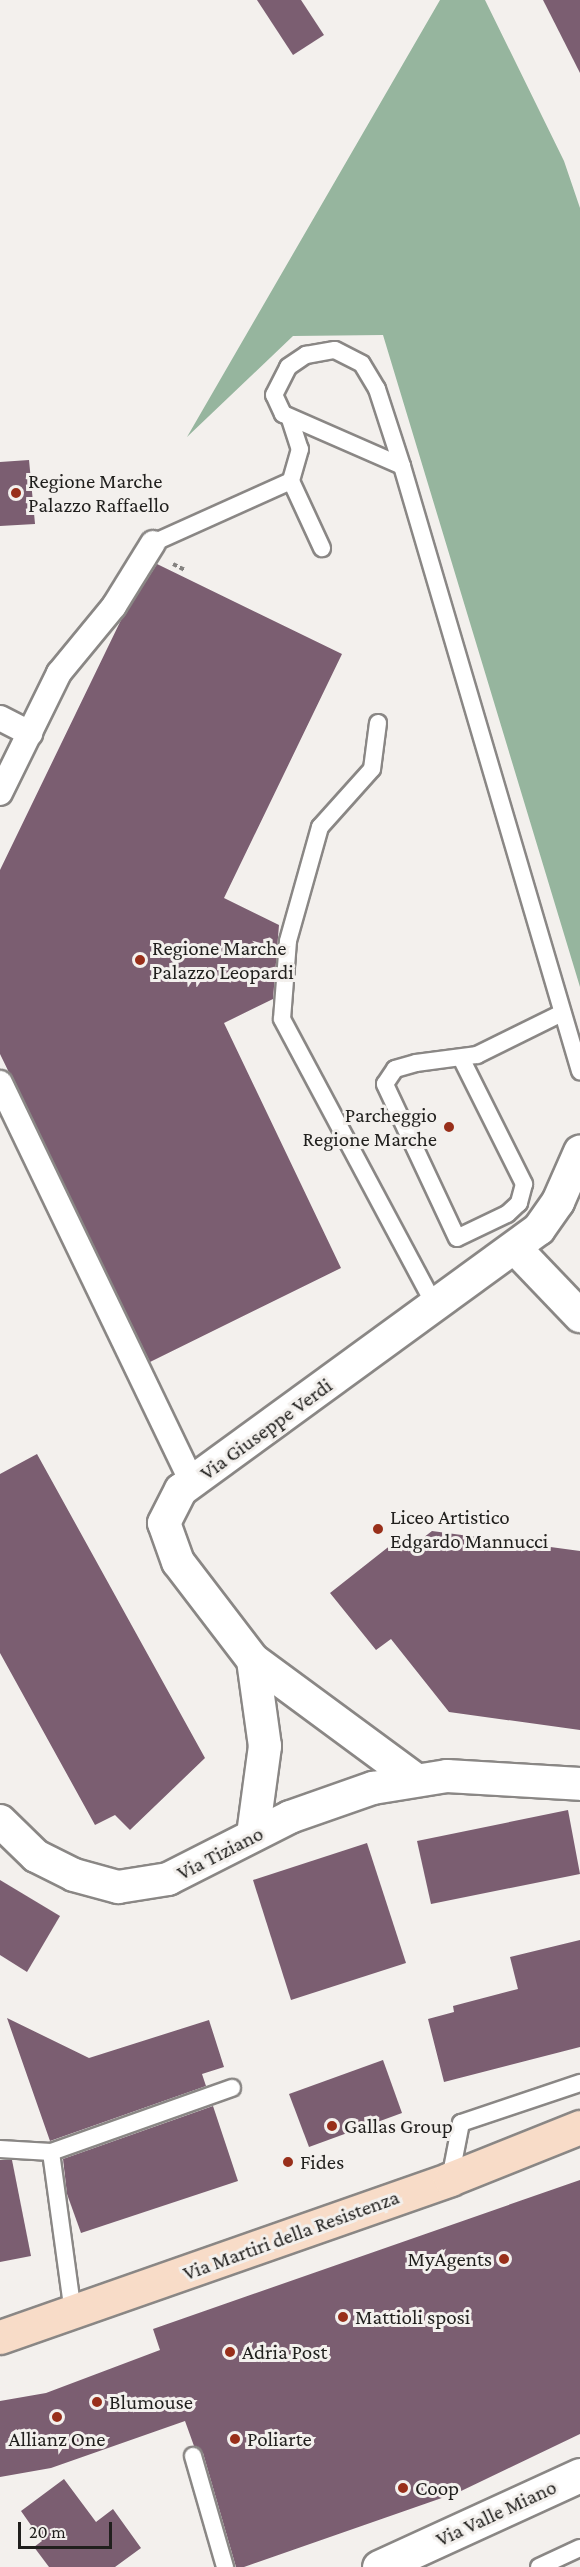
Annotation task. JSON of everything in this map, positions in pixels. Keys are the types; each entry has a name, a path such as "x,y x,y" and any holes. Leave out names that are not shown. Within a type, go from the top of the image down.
{"main road":[{"name":"Via Martiri della Resistenza","path":"0,2337 450,2179 580,2127"}],"street":[{"path":"0,793 59,673 114,606 153,543"},
{"path":"0,718 30,733"},
{"path":"0,1083 192,1482"},
{"name":"Via Giuseppe Verdi","path":"416,1780 253,1660 178,1562 164,1523 170,1507 192,1482 516,1249 550,1216 580,1152"},
{"path":"516,1249 580,1316"},
{"name":"Via Giuseppe Verdi","path":"253,1660 265,1746 253,1835"},
{"name":"Via Tiziano","path":"0,1821 36,1856 74,1875 118,1887 168,1879 253,1835 373,1788 416,1780 476,1777 580,1784"},
{"name":"Via Valle Miano","path":"379,2567 580,2475"}],"lane":[{"path":"402,466 291,419 274,403 276,387 288,367 315,352 344,353 370,374 402,466 580,1071"},
{"path":"291,419 300,449 291,481 322,548"},
{"path":"153,543 291,481"},
{"path":"378,723 372,769 320,827 288,941 282,1019 436,1307"},
{"path":"461,1058 524,1184 519,1203 507,1214 458,1238 385,1084 395,1069 461,1058 517,1038 562,1013"},
{"path":"450,2179 461,2123 580,2083"},
{"path":"0,2150 51,2152 232,2088"},
{"path":"51,2152 73,2313"},
{"path":"193,2456 225,2567"},
{"path":"539,2567 580,2548"}],"green space":[{"path":"440,0 485,0 564,161 580,208 580,987 383,335 293,336 187,437"}],"building":[{"path":"257,0 301,0 324,35 293,55"},
{"path":"543,0 580,0 580,73"},
{"name":"Regione Marche Palazzo Raffaello","path":"29,460 35,524 0,526 0,462"},
{"name":"Regione Marche Palazzo Leopardi","path":"157,564 342,654 224,898 279,925 273,999 224,1023 341,1268 150,1362 0,1054 0,870 121,620"},
{"path":"37,1454 205,1758 130,1830 115,1815 95,1825 0,1653 0,1474"},
{"path":"432,1531 580,1551 580,1730 449,1712 391,1639 376,1650 330,1593 401,1537 410,1548"},
{"path":"568,1810 580,1874 431,1904 417,1841"},
{"path":"367,1843 406,1963 291,2000 253,1880"},
{"path":"0,1880 60,1916 27,1972 0,1955"},
{"path":"580,1940 580,2047 444,2082 428,2019 454,2012 453,2006 518,1989 510,1957"},
{"path":"7,2018 89,2058 209,2020 224,2067 202,2074 206,2086 50,2141"},
{"path":"383,2060 402,2113 309,2147 289,2094"},
{"path":"213,2106 238,2181 81,2233 67,2194 63,2159"},
{"path":"0,2160 12,2160 31,2256 0,2262"},
{"path":"580,2180 580,2434 459,2492 244,2567 236,2567 203,2453 194,2446 185,2421 51,2468 0,2477 0,2401 46,2393 160,2350 153,2329"},
{"path":"64,2479 96,2522 113,2509 141,2548 115,2567 49,2567 34,2547 42,2541 21,2511"}],"place":[{"name":"Regione Marche Palazzo Raffaello","path":"16,493"},
{"name":"Regione Marche Palazzo Leopardi","path":"140,960"},
{"name":"Parcheggio Regione Marche","path":"449,1127"},
{"name":"Liceo Artistico Edgardo Mannucci","path":"378,1529"},
{"name":"Gallas Group","path":"332,2126"},
{"name":"Fides","path":"288,2162"},
{"name":"MyAgents","path":"504,2259"},
{"name":"Mattioli sposi","path":"343,2317"},
{"name":"Adria Post","path":"230,2352"},
{"name":"Blumouse","path":"97,2402"},
{"name":"Allianz One","path":"57,2417"},
{"name":"Poliarte","path":"235,2439"},
{"name":"Coop","path":"403,2488"}]}
